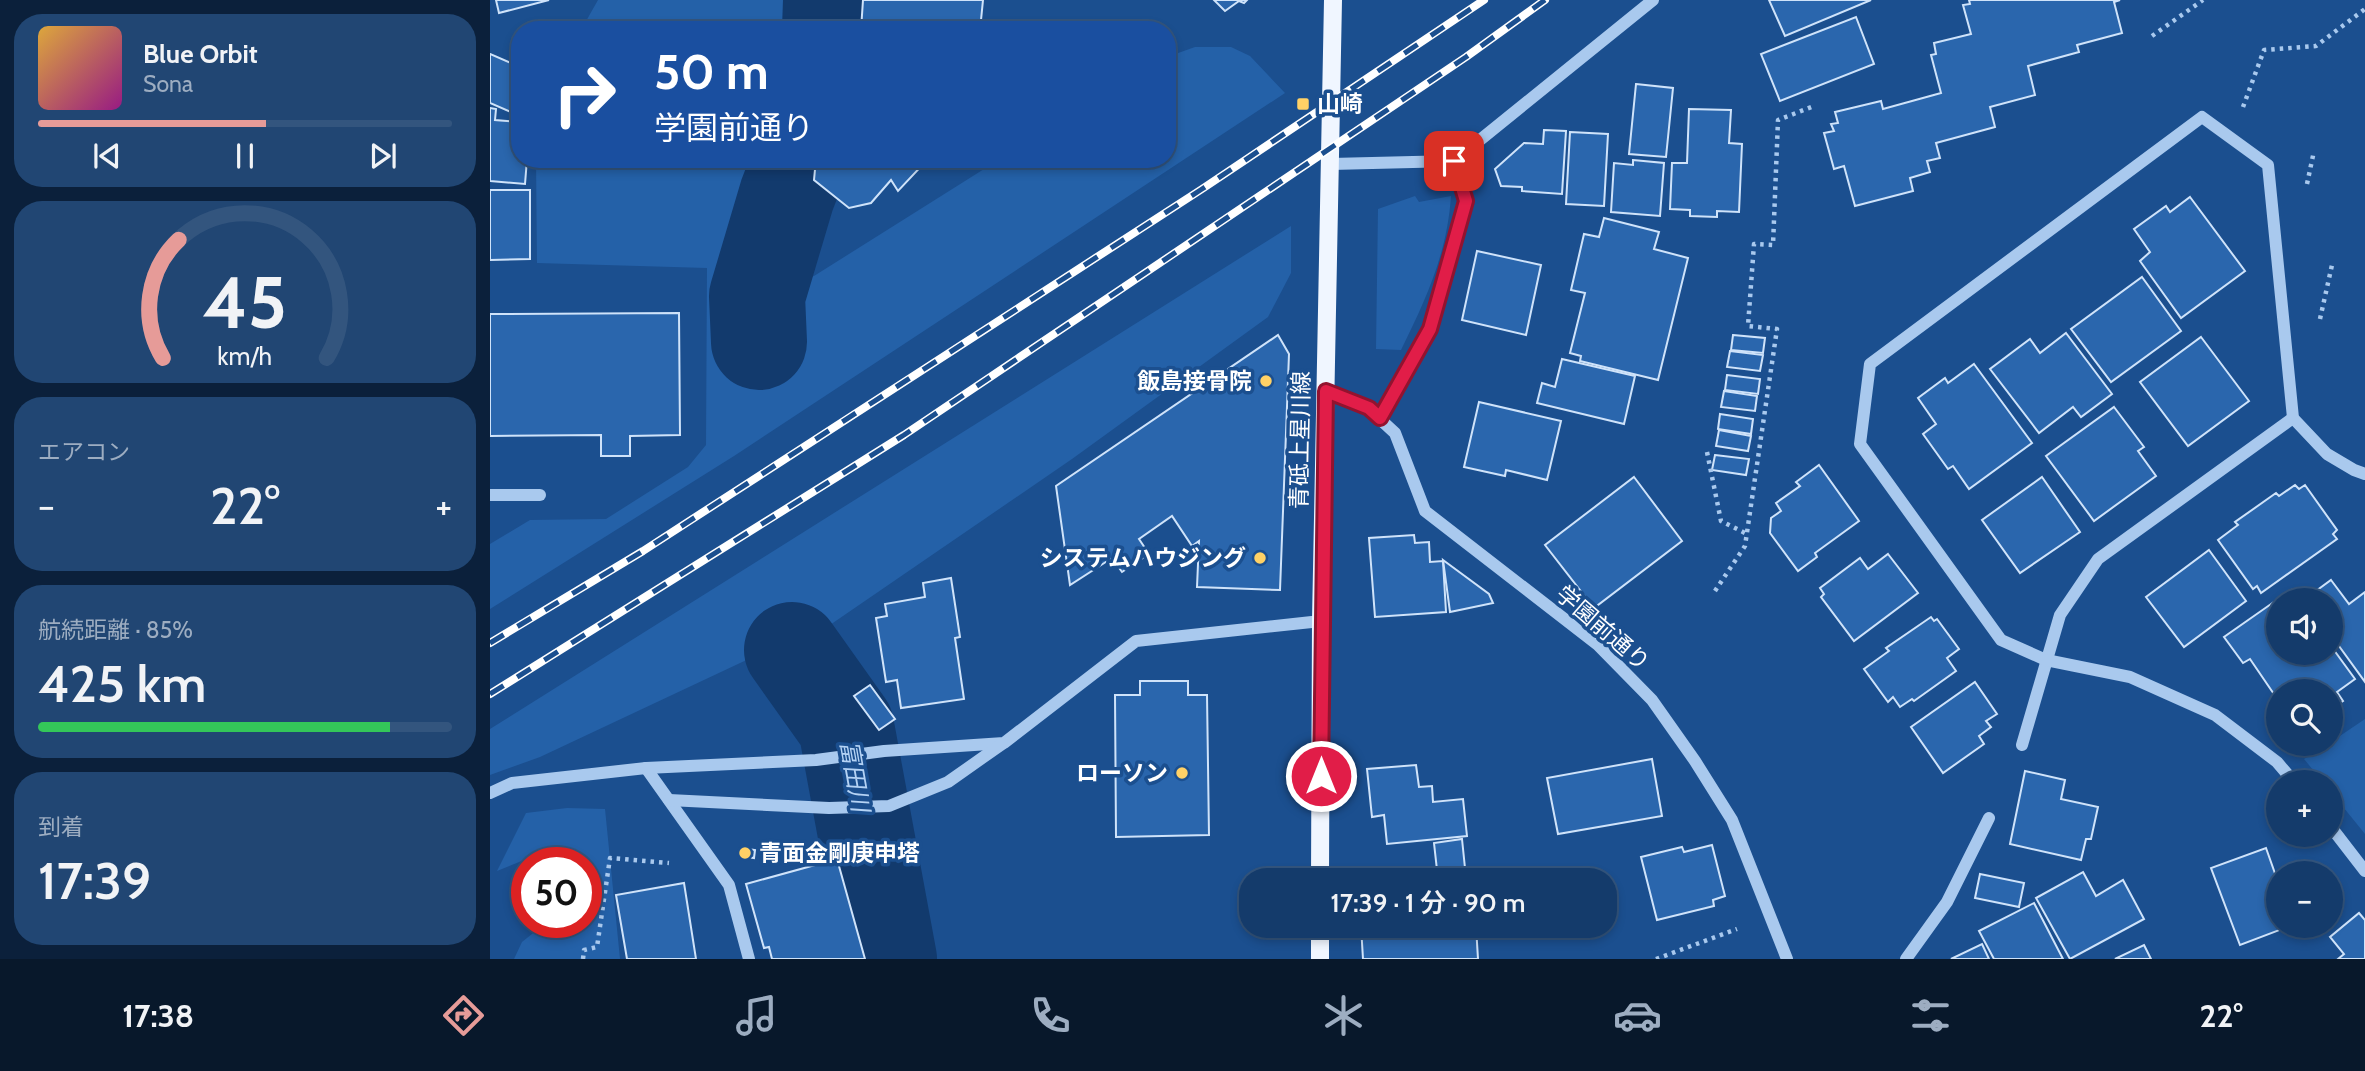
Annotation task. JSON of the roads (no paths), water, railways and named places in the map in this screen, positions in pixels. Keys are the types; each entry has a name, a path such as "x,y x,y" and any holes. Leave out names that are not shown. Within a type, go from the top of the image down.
{"main road":[{"name":"青砥上星川線","path":"1320,868 1321,621 1333,0"},
{"path":"1320,938 1320,959"}],"street":[{"path":"1331,164 1454,161 1653,0"},
{"path":"2284,770 2215,715 2130,677 2046,660 2001,640 1860,444 1870,364 2202,117 2268,165 2293,418 2327,454 2365,474"},
{"path":"1380,418 1430,329 1466,201 1454,161"},
{"name":"学園前通り","path":"1326,391 1369,408 1395,433 1425,511 1598,645 1651,700 1695,761 1731,820 1787,959"},
{"path":"2022,744 2060,615 2098,559 2293,418"},
{"path":"490,495 540,495"},
{"path":"670,800 829,808 889,806 948,782 1004,743 1136,641 1321,621"},
{"path":"490,793 512,783 646,768 816,760 884,751 1004,743"},
{"path":"646,768 730,885 749,959"},
{"path":"1906,959 1947,902 1989,818"},
{"path":"2343,843 2365,871"}],"waterway":[{"name":"富田川","path":"830,21 831,0"},
{"name":"富田川","path":"759,342 757,296 798,168"},
{"name":"富田川","path":"792,650 846,726 889,959"}],"railway":[{"path":"490,643 643,551 1202,189 1484,0"},
{"path":"490,694 904,435 1466,57 1545,0"}],"place":[{"name":"山崎","path":"1303,104"},
{"name":"飯島接骨院","path":"1266,381"},
{"name":"システムハウジング","path":"1260,558"},
{"name":"ローソン","path":"1182,773"},
{"name":"青面金剛庚申塔","path":"745,853"}]}
